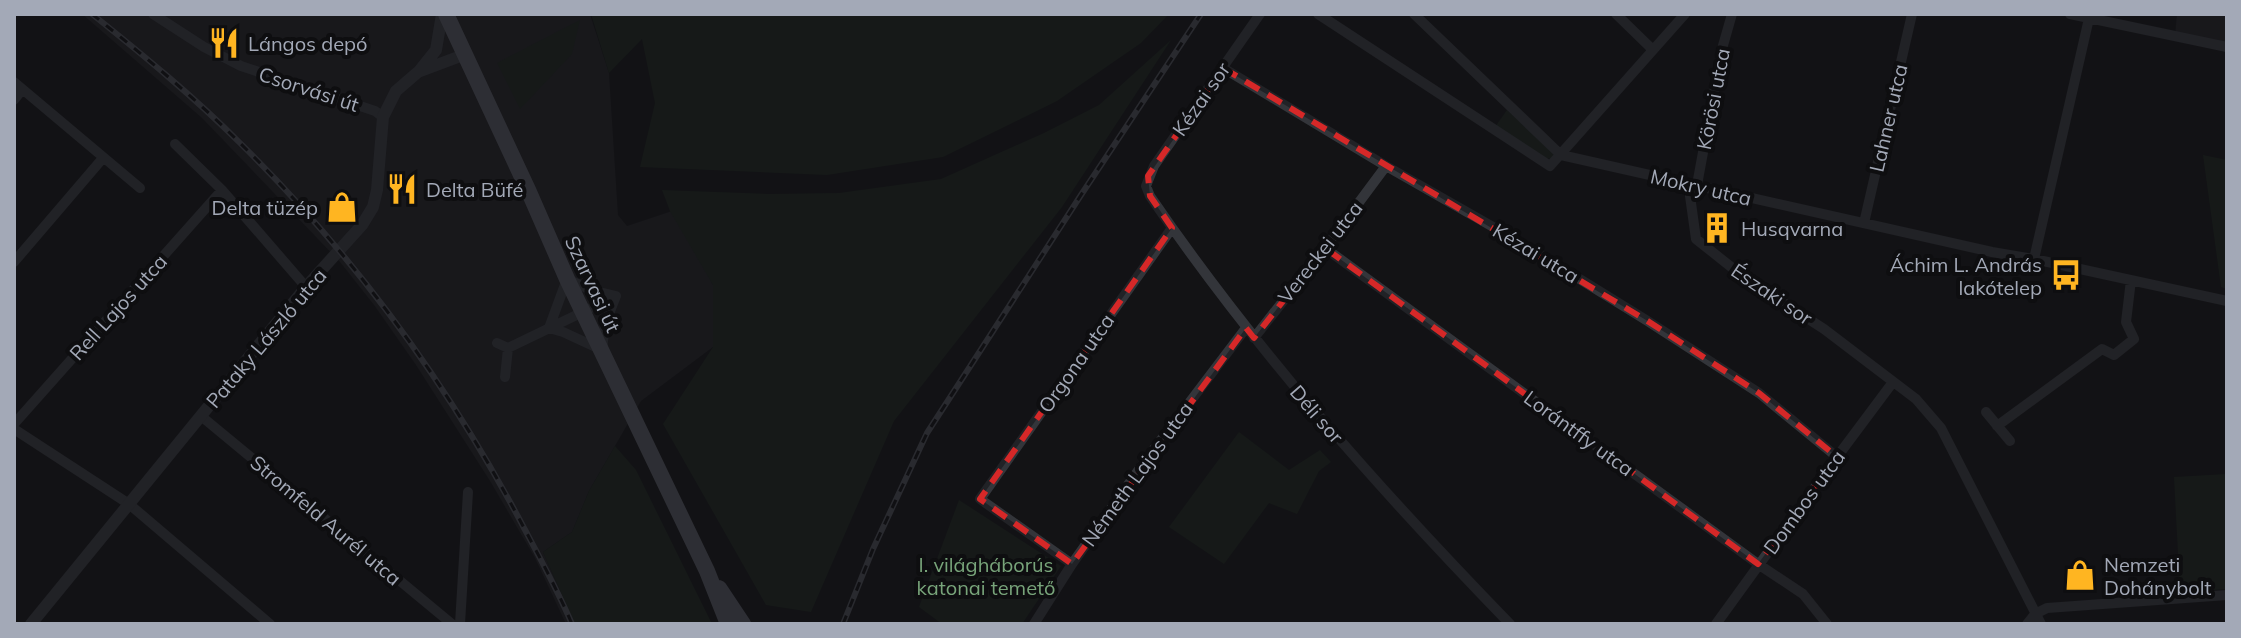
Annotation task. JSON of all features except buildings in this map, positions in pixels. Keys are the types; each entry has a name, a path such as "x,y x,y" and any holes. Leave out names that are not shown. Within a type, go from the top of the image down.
{"main road":[{"name":"Szarvasi út","path":"444,14 466,54 582,312 707,571 728,624"},
{"name":"Szarvasi út","path":"707,571 743,624"}],"street":[{"name":"Csorvási út","path":"153,14 204,47 241,66 375,111 383,117"},
{"path":"418,72 436,50 444,14"},
{"name":"Kézai sor","path":"1146,186 1154,166 1260,14"},
{"path":"1318,14 1550,166 1685,14"},
{"path":"1414,14 1561,155"},
{"path":"1616,14 1652,49"},
{"name":"Körösi utca","path":"1697,185 1722,49 1732,14"},
{"name":"Lahner utca","path":"1864,223 1912,14"},
{"path":"2070,14 2227,47"},
{"path":"2034,259 2090,16"},
{"name":"Pataky László utca","path":"31,624 306,287 362,225 373,207 383,117 396,91 418,72 466,54"},
{"name":"Kézai utca","path":"1223,68 1523,244 1659,328 1759,393 1837,457"},
{"path":"14,100 18,86 140,188"},
{"path":"175,144 222,190 306,287"},
{"name":"Mokry utca","path":"1561,155 1992,252 2227,301"},
{"path":"14,262 103,158"},
{"name":"Vereckei utca","path":"1254,338 1386,166"},
{"name":"Északi sor","path":"1697,185 1690,196 1696,239 1745,278 1824,329 1916,399 1941,428 2038,619"},
{"name":"Déli sor","path":"1146,186 1172,228 1311,409 1510,624"},
{"name":"Rell Lajos utca","path":"14,427 222,190"},
{"name":"Orgona utca","path":"1072,564 980,499 1172,228"},
{"name":"Lorántffy utca","path":"1325,248 1803,594 1827,624"},
{"path":"549,328 567,279 591,290 618,295"},
{"path":"1997,426 2102,349 2114,355 2134,339 2126,322 2131,280"},
{"path":"508,348 618,295"},
{"path":"549,328 602,350 605,324 618,295"},
{"name":"Németh Lajos utca","path":"1040,622 1072,564 1246,328"},
{"path":"497,343 508,348"},
{"path":"505,377 508,348"},
{"name":"Dombos utca","path":"1716,624 1893,382"},
{"path":"1986,412 2010,441"},
{"name":"Stromfeld Aurél utca","path":"201,416 452,624"},
{"path":"14,427 129,504 270,624"},
{"path":"460,624 468,492"},
{"path":"2027,624 2038,619 2047,608 2227,595"}],"highlighted area":[{"path":"1223,68 1646,320 1759,393 1837,457 1758,564 1325,248 1254,338 1246,328 1072,564 980,499 1172,228 1150,196 1148,176"}],"shaded area":[{"path":"82,14 590,14 609,73 618,215 627,226 675,210 713,285 713,347 641,401 589,491 572,532 543,552 575,624 566,624 535,558 416,365 340,262 202,118"},
{"path":"2177,14 2227,14 2227,46 2175,35"}],"green space":[{"path":"591,14 1169,14 1141,43 1057,101 943,157 827,175 640,167 655,103 642,39 609,73"},
{"path":"580,20 572,54 520,109 497,63"},
{"path":"1171,40 1062,207 894,421 811,612 766,605 663,424 713,347 713,285 670,211 662,190 839,193 941,179 1099,105"},
{"path":"1507,110 1556,155 1553,159 1544,158 1495,127"},
{"path":"2203,155 2227,160 2227,289 2221,287"},
{"path":"1239,432 1289,470 1320,450 1331,462 1319,471 1297,514 1269,503 1224,564 1169,527"},
{"path":"615,446 636,470 712,624 575,624 543,552 572,532 589,491"},
{"path":"2227,474 2227,589 2180,592 2174,477"},
{"name":"I. világháborús katonai temető","path":"959,500 1061,566 1022,624 942,624 919,607"}],"railway":[{"path":"92,14 186,92 239,142 360,276 431,372 463,422 523,526 572,624"},
{"path":"843,624 873,549 927,433 1201,14"}],"place":[{"name":"Lángos depó","path":"224,43"},
{"name":"Delta Büfé","path":"402,189"},
{"name":"Delta tüzép","path":"342,207"},
{"name":"Husqvarna","path":"1717,228"},
{"name":"Áchim L. András lakótelep","path":"2066,275"},
{"name":"Nemzeti Dohánybolt","path":"2080,575"}]}
